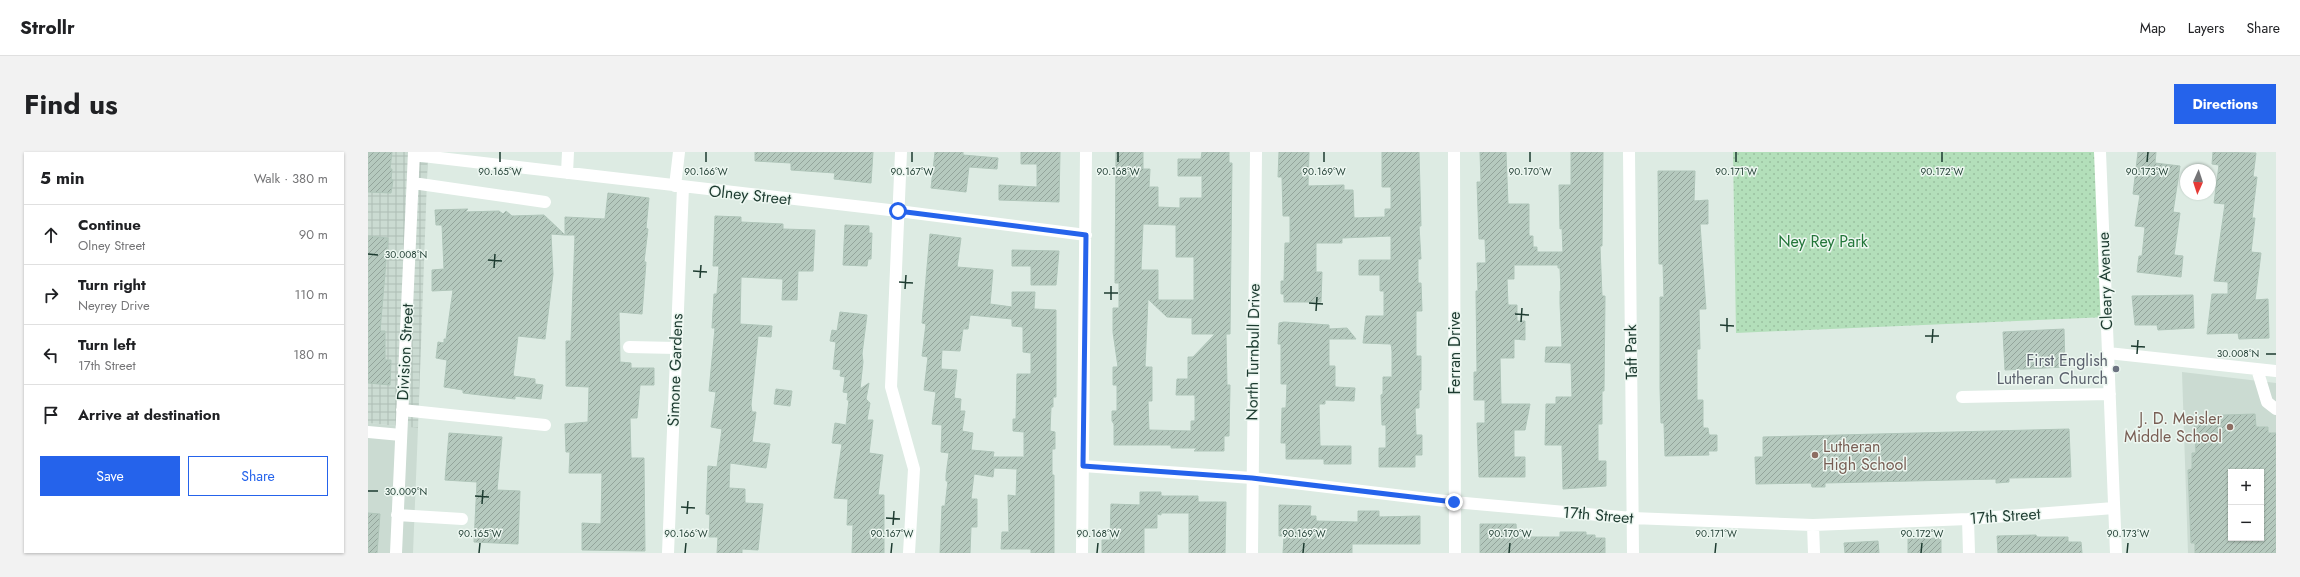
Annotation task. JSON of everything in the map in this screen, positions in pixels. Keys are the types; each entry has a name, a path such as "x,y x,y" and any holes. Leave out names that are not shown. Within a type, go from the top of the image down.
{"street":[{"path":"567,173 568,152"},
{"name":"Simone Gardens","path":"668,553 676,348 679,152"},
{"path":"901,152 891,387 914,469 909,553"},
{"path":"1082,553 1086,152"},
{"name":"North Turnbull Drive","path":"1252,553 1256,152"},
{"name":"Ferran Drive","path":"1454,152 1454,553"},
{"name":"Taft Park","path":"1629,152 1633,553"},
{"name":"Cleary Avenue","path":"2100,152 2116,553"},
{"name":"Olney Street","path":"414,153 679,187 898,211 1086,235"},
{"name":"Division Street","path":"396,553 414,153"},
{"path":"413,183 545,202"},
{"path":"629,347 676,348"},
{"path":"2108,353 2276,371"},
{"path":"2257,369 2266,402 2276,409"},
{"path":"1962,397 2110,394"},
{"path":"402,410 545,425"},
{"path":"368,432 401,435"},
{"name":"17th Street","path":"1083,466 1252,478 1454,502 1632,518 1813,525 1968,519 2114,508"},
{"path":"397,515 462,519"},
{"path":"1968,519 1969,553"},
{"path":"1813,525 1814,553"}],"shaded area":[{"path":"368,152 428,152 418,428 368,423"},
{"name":"J. D. Meisler Middle School","path":"2182,372 2276,383 2276,553 2188,553"},
{"path":"368,423 418,428 413,553 368,553"}],"green space":[{"name":"Ney Rey Park","path":"1733,152 2100,152 2107,317 1736,333"}],"building":[{"path":"368,152 392,152 390,169 392,169 391,180 393,180 391,193 368,192"},
{"path":"755,152 873,152 871,183 834,179 835,173 791,170 791,163 755,161"},
{"path":"935,152 963,152 963,155 998,158 997,169 969,167 966,192 931,188"},
{"path":"1021,152 1060,152 1059,202 999,200 999,185 1037,187 1037,164 1021,164"},
{"path":"1116,152 1143,152 1143,169 1150,169 1149,187 1158,187 1158,207 1180,208 1180,198 1202,198 1202,176 1178,176 1178,159 1201,159 1202,152 1229,152 1229,163 1232,163 1230,334 1226,334 1227,385 1230,385 1229,436 1224,436 1224,451 1194,451 1197,448 1171,448 1171,445 1114,445 1114,424 1112,421 1112,411 1117,411 1117,385 1113,385 1113,367 1118,367 1113,332 1113,308 1119,308 1119,283 1115,283","holes":["1143,224 1176,225 1176,257 1194,257 1194,300 1158,300 1158,270 1141,270","1148,299 1167,317 1192,318 1192,334 1215,334 1193,357 1188,357 1188,379 1177,379 1176,395 1195,395 1195,421 1191,421 1191,431 1149,430 1148,401 1152,401 1152,367 1145,367"]},
{"path":"1279,152 1309,152 1308,186 1344,185 1344,190 1353,190 1354,218 1385,217 1385,209 1391,209 1391,187 1382,187 1382,152 1419,152 1421,226 1419,226 1421,259 1418,259 1418,283 1421,283 1422,311 1416,311 1416,356 1421,356 1421,390 1419,390 1419,408 1415,408 1416,435 1422,435 1422,455 1415,455 1415,467 1379,467 1379,448 1386,448 1386,425 1382,425 1381,395 1383,394 1383,377 1392,377 1392,351 1391,344 1363,343 1366,316 1384,316 1384,291 1380,291 1380,275 1359,275 1359,260 1391,260 1391,236 1342,238 1342,243 1316,243 1316,272 1322,272 1321,302 1284,302 1284,294 1281,294 1281,281 1284,281 1285,243 1290,243 1290,216 1283,216 1282,177 1278,177"},
{"path":"1480,152 1506,152 1508,204 1529,204 1529,236 1533,236 1533,247 1537,247 1537,252 1563,252 1562,228 1560,229 1559,185 1571,185 1571,152 1603,152 1602,246 1600,246 1602,296 1605,296 1604,391 1602,391 1602,424 1598,424 1598,461 1606,461 1606,486 1563,489 1562,445 1545,445 1546,404 1556,404 1556,397 1572,397 1571,363 1545,362 1546,347 1562,347 1560,268 1558,268 1558,265 1514,265 1514,279 1507,279 1508,305 1517,305 1517,321 1525,321 1525,340 1514,339 1514,358 1500,358 1501,404 1530,404 1525,430 1514,430 1514,457 1525,457 1525,477 1479,477 1477,423 1485,423 1485,400 1474,400 1474,372 1477,372 1476,291 1478,291 1477,263 1486,263 1485,239 1479,239 1477,182 1481,182"},
{"path":"2138,152 2156,152 2155,163 2180,166 2173,212 2180,213 2174,255 2183,256 2181,277 2137,272 2139,256 2142,256 2145,227 2135,226 2140,195 2133,194"},
{"path":"2213,152 2256,153 2253,177 2257,177 2252,218 2255,218 2251,252 2261,253 2255,300 2268,299 2269,338 2239,339 2238,333 2207,334 2212,294 2228,294 2228,282 2214,281 2225,204 2214,203 2214,200 2216,200 2219,165 2212,164"},
{"path":"1658,171 1695,171 1694,201 1708,200 1708,224 1700,224 1706,309 1699,309 1700,349 1697,349 1697,400 1703,400 1703,428 1708,428 1709,435 1717,435 1717,451 1708,451 1709,455 1665,456 1664,423 1661,423 1660,387 1660,297 1664,297 1663,264 1659,264"},
{"path":"608,193 649,198 642,314 619,312 620,362 631,363 631,368 654,368 654,385 640,385 637,418 630,418 631,458 644,458 645,551 582,550 582,523 601,524 602,473 569,473 570,452 566,452 565,424 588,422 589,387 566,386 566,341 571,341 575,235 565,235 565,217 605,219"},
{"path":"468,209 465,212 499,211 503,214 506,211 512,216 544,215 565,235 551,234 553,274 545,339 518,336 513,376 535,379 535,384 543,385 541,399 515,396 515,399 463,393 463,390 444,387 447,360 436,358 438,342 444,343 444,339 446,339 453,290 432,291 432,270 444,269 442,225 436,225 435,210"},
{"path":"715,216 741,217 741,222 783,224 783,229 815,230 813,271 798,271 797,300 782,300 783,279 741,277 740,324 772,326 771,337 758,336 751,405 752,412 756,412 752,442 770,444 766,468 730,463 729,488 745,489 745,503 763,504 758,550 742,549 742,553 717,553 718,537 709,537 710,515 706,514 708,466 717,467 722,429 711,427 716,392 709,391 715,328 712,328 714,294 717,294 719,266 713,266"},
{"path":"845,225 869,226 869,233 872,233 871,259 868,259 867,266 843,265"},
{"path":"930,234 961,238 957,267 993,270 990,304 1012,307 1012,292 1035,292 1034,309 1056,310 1056,397 1053,397 1053,407 1051,407 1050,431 1055,432 1055,449 1052,449 1052,475 1054,475 1054,553 1031,553 1031,549 1001,549 1002,532 1009,532 1008,495 1016,496 1017,469 994,468 993,477 974,474 971,499 977,499 977,527 971,527 970,553 940,553 942,506 945,506 948,481 946,481 946,475 949,453 941,452 942,425 932,424 936,392 924,390 928,357 922,356 926,324 922,323","holes":["970,315 1012,319 1012,326 1023,327 1023,352 1031,353 1031,374 1017,374 1016,419 1013,419 1013,431 1024,432 1024,457 993,457 994,452 971,450 973,433 962,431 965,411 960,411 961,399 954,398 957,370 941,369 942,350 960,351 963,329 968,329"]},
{"path":"368,236 388,238 380,331 385,331 385,360 391,360 390,385 368,383"},
{"path":"1012,250 1059,251 1056,285 1031,285 1031,266 1012,266"},
{"path":"2193,295 2194,328 2158,330 2157,325 2135,325 2132,296"},
{"path":"840,312 867,315 862,354 863,362 860,389 869,383 866,399 870,403 867,420 873,420 869,453 883,455 878,495 884,495 884,553 852,553 853,525 847,525 848,499 834,498 842,444 832,443 835,423 846,425 849,400 847,400 848,393 843,392 845,377 840,376 841,370 833,369 836,342 830,341 832,330 837,331"},
{"path":"1279,323 1329,325 1329,329 1347,328 1356,339 1329,339 1329,366 1335,366 1335,387 1355,388 1354,401 1325,400 1325,404 1319,404 1320,446 1351,446 1351,464 1324,464 1324,459 1286,459 1286,443 1281,443 1282,408 1286,408 1287,384 1281,384 1281,344 1278,344"},
{"path":"2064,329 2065,367 2005,370 2003,332"},
{"path":"776,389 792,391 790,406 774,404"},
{"name":"J. D. Meisler Middle School","path":"2255,414 2256,427 2268,427 2268,433 2276,433 2276,553 2195,553 2195,543 2191,543 2188,470 2192,469 2192,453 2196,453 2194,416"},
{"path":"2069,429 2071,477 2009,478 2009,482 1996,483 1996,479 1825,483 1825,487 1812,487 1811,483 1756,484 1755,457 1763,457 1763,437"},
{"path":"449,433 502,437 497,490 520,491 518,544 474,542 477,482 445,480"},
{"path":"1140,492 1161,492 1161,496 1198,496 1198,502 1226,502 1225,553 1189,553 1189,513 1161,513 1161,515 1157,514 1157,528 1144,528 1144,553 1102,553 1102,540 1110,540 1111,504 1140,505"},
{"path":"1279,505 1311,506 1310,516 1316,516 1316,521 1358,522 1358,511 1379,511 1379,517 1420,516 1420,544 1352,544 1352,553 1283,553 1284,536 1279,536"},
{"path":"368,513 380,514 377,553 368,553"},
{"path":"1480,524 1516,524 1517,537 1560,537 1560,532 1586,532 1586,535 1595,535 1595,538 1605,538 1605,553 1480,553"},
{"path":"2036,535 2037,537 2068,537 2068,542 2081,542 2082,553 1998,553 1997,536"},
{"path":"1941,538 1941,553 1908,553 1908,539"},
{"path":"1878,541 1879,553 1845,553 1844,543"}],"place":[{"name":"First English Lutheran Church","path":"2116,369"},
{"name":"J. D. Meisler Middle School","path":"2230,427"},
{"name":"Lutheran High School","path":"1815,455"}],"route":[{"path":"898,211 1086,235 1083,466 1252,478 1454,502"}]}
